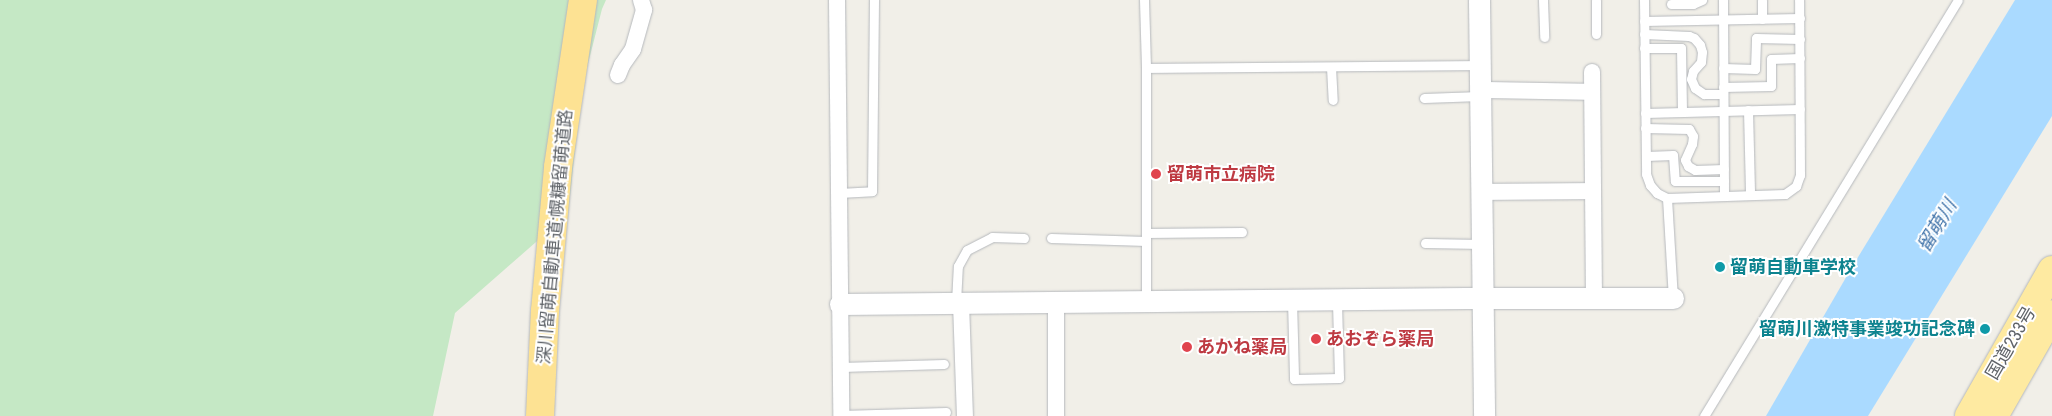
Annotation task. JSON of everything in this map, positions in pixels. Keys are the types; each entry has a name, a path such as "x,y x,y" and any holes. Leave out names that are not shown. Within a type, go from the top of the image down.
{"highway":[{"name":"深川留萌自動車道;幌糠留萌道路","path":"524,416 527,312 539,162 564,0"},
{"name":"深川留萌自動車道;幌糠留萌道路","path":"540,416 545,312 558,167 583,0"},
{"name":"国道233号","path":"1969,416 2052,270"},
{"name":"国道233号","path":"1994,416 2052,314"}],"street":[{"path":"618,75 622,65 634,49 644,10 641,0"},
{"path":"837,0 841,415"},
{"path":"1479,0 1484,416"},
{"path":"1592,72 1594,298"},
{"path":"1480,93 1592,92"},
{"path":"1481,192 1593,191"},
{"path":"840,304 1672,298"},
{"path":"1056,302 1056,416"},
{"path":"958,303 965,416"}],"lane":[{"path":"839,193 872,191 874,0"},
{"path":"1144,0 1146,68 1146,301"},
{"path":"1543,0 1544,37"},
{"path":"1596,0 1596,34"},
{"path":"1644,0 1646,174 1650,185 1657,193 1667,198 1784,194 1796,186 1800,175 1799,0"},
{"path":"1672,20 1671,2 1693,4 1702,0"},
{"path":"1722,0 1724,195"},
{"path":"1762,0 1762,19"},
{"path":"1704,416 1958,0"},
{"path":"1644,21 1800,18"},
{"path":"1644,34 1688,36 1694,38 1700,45 1702,52 1701,62 1693,71 1691,79 1695,88 1704,94 1770,86 1771,59 1800,58"},
{"path":"1723,68 1755,69 1756,38 1800,39"},
{"path":"1644,48 1681,48 1682,112"},
{"path":"1146,68 1480,65"},
{"path":"1331,67 1333,100"},
{"path":"1424,98 1480,93"},
{"path":"1645,113 1800,109"},
{"path":"1748,110 1750,194"},
{"path":"1646,128 1689,129 1693,136 1692,144 1685,160 1688,166 1695,170 1724,168"},
{"path":"1646,156 1674,155 1675,181 1724,181"},
{"path":"1667,198 1672,298"},
{"path":"1051,238 1146,237 1242,232"},
{"path":"958,303 958,266 968,250 992,237 1024,238"},
{"path":"1425,243 1482,244"},
{"path":"1292,300 1294,379 1339,378 1337,299"},
{"path":"841,367 944,364"},
{"path":"841,415 946,412"}],"green space":[{"path":"0,0 606,0 582,87 568,214 455,313 433,416 0,416"}],"water":[{"name":"留萌川","path":"2015,0 2052,0 2052,116 1868,416 1766,416 1852,267"}],"place":[{"name":"留萌市立病院","path":"1156,174"},
{"name":"留萌自動車学校","path":"1720,267"},
{"name":"留萌川激特事業竣功記念碑","path":"1985,329"},
{"name":"あおぞら薬局","path":"1316,339"},
{"name":"あかね薬局","path":"1187,347"}]}
